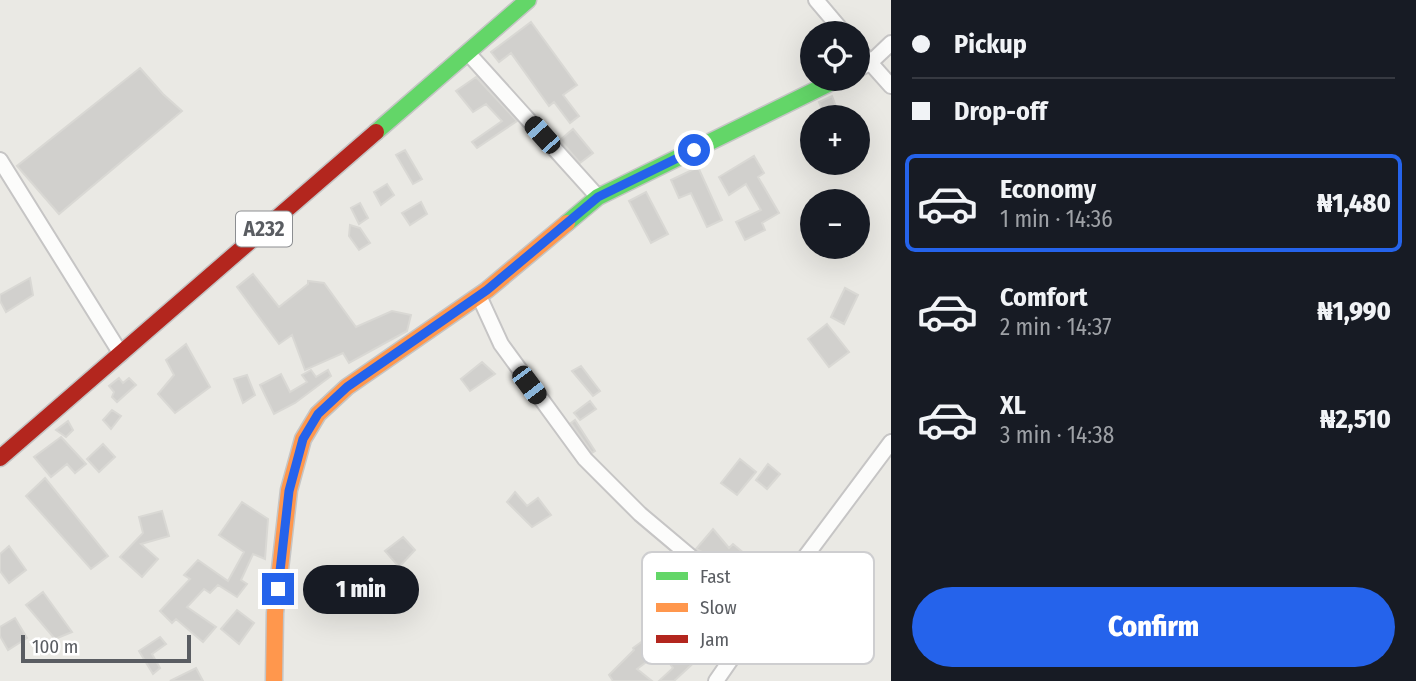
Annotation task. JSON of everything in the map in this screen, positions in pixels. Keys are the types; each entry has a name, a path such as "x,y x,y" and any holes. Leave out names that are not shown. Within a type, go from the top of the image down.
{"street":[{"name":"A232","path":"0,458 527,0"},
{"path":"816,0 834,21"},
{"path":"870,61 891,43"},
{"path":"468,52 598,197"},
{"path":"870,70 891,86"},
{"path":"274,681 275,613 289,491 303,439 318,414 347,387 479,296 598,197 814,91"},
{"path":"0,160 121,354"},
{"path":"479,296 501,344 585,459 640,514 685,552"},
{"path":"809,552 891,442"},
{"path":"716,681 728,664"}],"building":[{"path":"531,22 577,85 563,95 579,116 570,123 554,102 549,106 511,53 499,62 491,52"},
{"path":"140,68 182,111 59,214 17,166"},
{"path":"476,77 517,121 477,148 472,142 502,121 486,104 473,112 456,91"},
{"path":"832,96 835,105 820,105 819,102"},
{"path":"573,129 593,153 580,163 560,140"},
{"path":"405,150 422,179 413,184 396,155"},
{"path":"754,156 764,173 758,177 779,213 762,223 765,230 745,240 736,222 761,210 746,184 729,195 719,177"},
{"path":"698,167 722,220 707,227 691,193 679,198 671,180"},
{"path":"387,184 394,195 381,205 374,192"},
{"path":"646,192 668,234 651,243 629,201"},
{"path":"421,202 427,214 410,225 402,213"},
{"path":"360,203 368,218 359,224 351,208"},
{"path":"350,225 360,228 370,243 359,250 349,236"},
{"path":"253,274 279,307 308,284 308,281 324,283 356,327 392,311 411,315 407,331 349,363 343,353 305,370 292,335 279,344 237,287"},
{"path":"30,278 33,295 6,312 0,295"},
{"path":"845,288 858,295 844,324 831,317"},
{"path":"827,324 849,352 829,367 808,339"},
{"path":"186,344 210,387 175,413 158,394 174,375 166,360"},
{"path":"482,362 495,374 470,391 461,379"},
{"path":"581,366 600,391 593,396 572,371"},
{"path":"311,370 316,377 328,370 331,376 295,403 274,414 260,385 281,374 290,392 307,382 302,375"},
{"path":"247,375 255,395 243,403 234,379"},
{"path":"119,378 123,383 129,378 136,385 117,402 112,397 114,392 109,386"},
{"path":"590,401 596,409 580,420 574,413"},
{"path":"112,410 121,416 111,429 103,420"},
{"path":"575,420 595,451 592,453 571,423"},
{"path":"68,421 73,430 66,437 56,430"},
{"path":"61,437 86,464 75,473 67,464 51,477 34,457"},
{"path":"103,444 115,457 99,472 87,459"},
{"path":"740,459 756,472 737,495 721,483"},
{"path":"768,464 780,474 767,489 756,480"},
{"path":"45,478 108,556 91,569 26,496"},
{"path":"515,492 527,506 538,498 551,515 532,527 507,502"},
{"path":"242,502 268,519 265,559 253,554 241,580 247,584 237,597 218,585 210,593 204,589 187,607 216,627 203,642 176,619 172,623 160,611 190,579 184,575 198,560 228,581 244,552 219,535"},
{"path":"162,511 169,536 141,544 158,559 142,577 120,557 143,533 139,517"},
{"path":"713,529 729,548 733,544 743,552 702,552 696,549"},
{"path":"403,537 415,550 399,567 385,551"},
{"path":"9,546 26,570 9,583 0,571 0,554"},
{"path":"43,592 72,632 55,639 26,605"},
{"path":"237,610 254,623 239,644 221,629"},
{"path":"15,618 27,638 8,650 0,636 0,627"},
{"path":"160,637 166,644 152,654 160,668 153,674 139,651"},
{"path":"642,642 644,664 637,669 652,681 613,681 609,675"},
{"path":"670,664 692,664 674,681 659,681 673,668"},
{"path":"196,668 203,681 170,681"}],"traffic: fast":[{"path":"376,132 528,0"},
{"path":"567,223 598,197 814,91"}],"traffic: slow":[{"path":"274,681 275,613 289,490 303,439 318,414 347,387 487,290 567,223"}],"traffic: jam":[{"path":"0,458 376,132"}],"route":[{"path":"278,589 289,491 303,439 318,414 347,387 487,290 598,197 694,150"}]}
